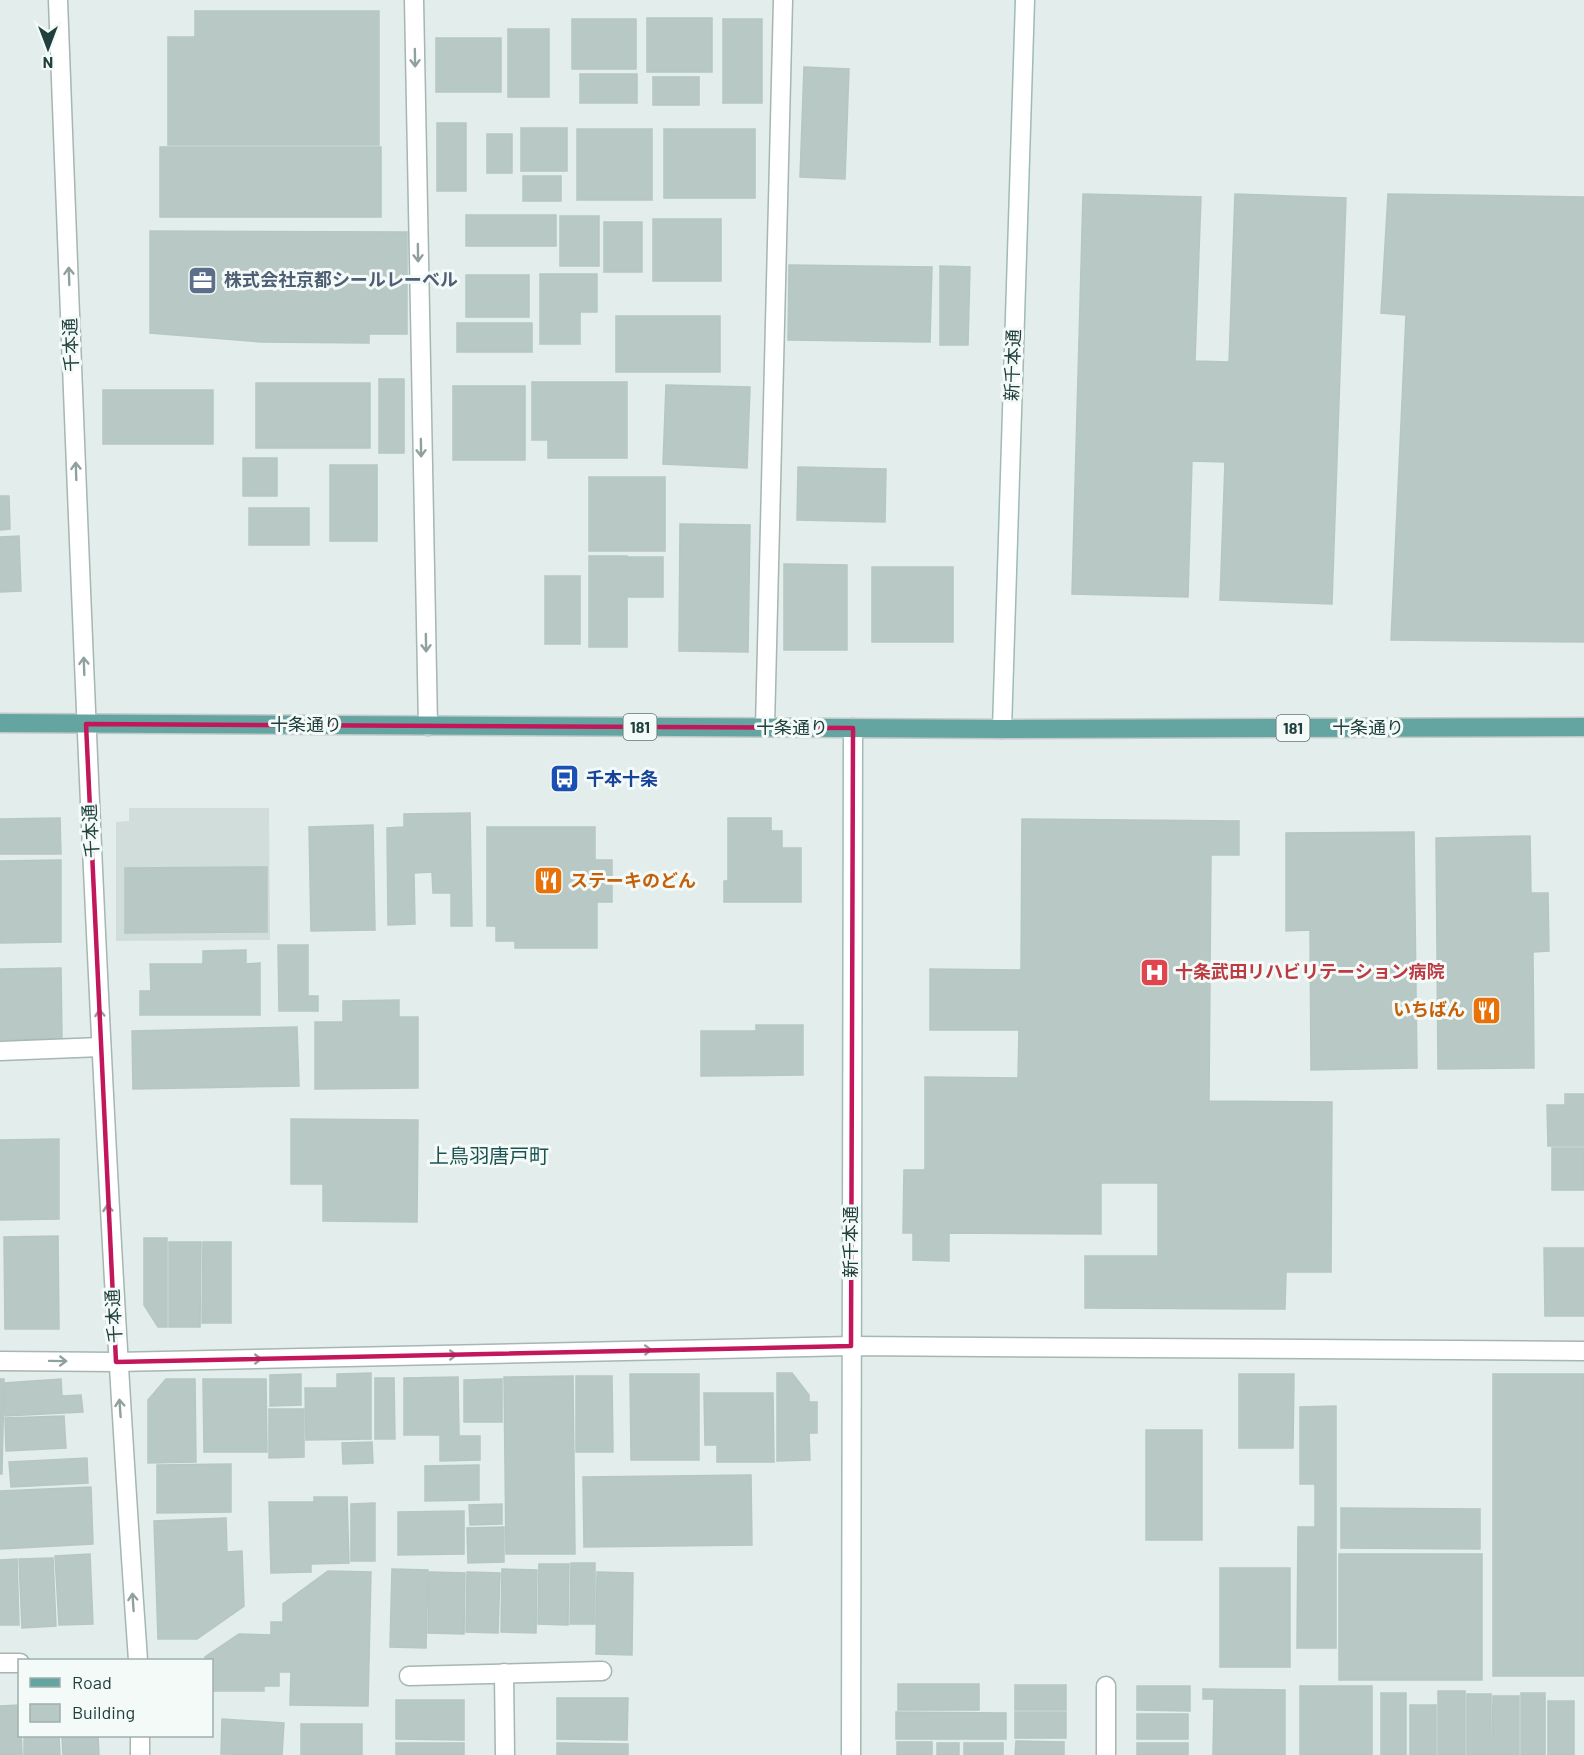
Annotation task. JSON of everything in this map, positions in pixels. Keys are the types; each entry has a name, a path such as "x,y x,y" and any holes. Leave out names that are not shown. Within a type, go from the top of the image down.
{"main road":[{"name":"十条通り","path":"0,723 1002,729 1584,727"}],"street":[{"name":"千本通","path":"58,0 86,724 116,1362 138,1659"},
{"path":"414,0 428,726"},
{"path":"765,728 783,0"},
{"name":"新千本通","path":"1002,729 1025,0"},
{"name":"新千本通","path":"851,1755 853,728"},
{"path":"0,1050 101,1047"},
{"path":"0,1361 116,1362 851,1346 1584,1351"},
{"path":"0,1663 18,1663"},
{"path":"409,1676 602,1671"},
{"path":"504,1673 505,1755"},
{"path":"1106,1686 1106,1755"},
{"path":"140,1737 140,1755"}],"highlighted area":[{"path":"86,724 853,728 851,1346 116,1362"}],"shaded area":[{"path":"129,808 269,808 270,940 116,941 116,822 129,821"}],"building":[{"path":"195,11 379,11 379,145 168,145 168,37 195,37"},
{"path":"647,18 712,18 712,72 647,72"},
{"path":"572,19 636,19 636,69 572,69"},
{"path":"723,19 762,19 762,103 723,103"},
{"path":"508,29 549,29 549,97 508,97"},
{"path":"436,38 501,38 501,92 436,92"},
{"path":"804,67 849,69 845,179 800,177"},
{"path":"580,74 637,74 637,103 580,103"},
{"path":"653,77 699,77 699,105 653,105"},
{"path":"437,123 466,123 466,191 437,191"},
{"path":"521,128 567,128 567,171 521,171"},
{"path":"577,129 652,129 652,200 577,200"},
{"path":"664,129 755,129 755,198 664,198"},
{"path":"487,134 512,134 512,173 487,173"},
{"path":"160,147 381,147 381,217 160,217"},
{"path":"523,176 561,176 561,201 523,201"},
{"path":"1083,194 1201,197 1195,361 1229,362 1235,194 1346,198 1332,604 1220,600 1225,462 1192,461 1188,597 1072,594"},
{"path":"1388,194 1584,197 1584,642 1391,640 1406,315 1381,313"},
{"path":"466,215 556,215 556,246 466,246"},
{"path":"560,216 599,216 599,266 560,266"},
{"path":"653,219 721,219 721,281 653,281"},
{"path":"604,222 642,222 642,272 604,272"},
{"path":"150,231 407,232 407,334 369,334 369,343 261,342 150,333"},
{"path":"789,265 932,267 930,342 788,340"},
{"path":"940,266 970,267 968,345 940,345"},
{"path":"540,274 597,274 597,312 580,312 580,344 540,344"},
{"path":"466,275 529,275 529,317 466,317"},
{"path":"616,316 720,316 720,372 616,372"},
{"path":"457,323 532,323 532,352 457,352"},
{"path":"379,379 404,379 404,453 379,453"},
{"path":"532,382 627,382 627,458 548,458 548,440 532,440"},
{"path":"256,383 370,383 370,448 256,448"},
{"path":"666,385 750,387 747,468 663,464"},
{"path":"453,386 525,386 525,460 453,460"},
{"path":"103,390 213,390 213,444 103,444"},
{"path":"243,458 277,458 277,496 243,496"},
{"path":"330,465 377,465 377,541 330,541"},
{"path":"798,467 886,469 885,522 797,520"},
{"path":"589,477 665,477 665,551 589,551"},
{"path":"0,496 9,496 10,529 0,530"},
{"path":"249,508 309,508 309,545 249,545"},
{"path":"680,524 750,525 748,652 679,651"},
{"path":"19,536 21,591 0,592 0,537"},
{"path":"589,556 627,556 627,647 589,647"},
{"path":"628,557 663,557 663,597 628,597"},
{"path":"784,564 847,565 847,650 784,650"},
{"path":"872,567 953,567 953,642 872,642"},
{"path":"545,576 580,576 580,644 545,644"},
{"path":"470,813 472,926 451,926 451,893 433,893 432,872 414,873 415,924 388,925 387,828 404,827 404,814"},
{"path":"60,818 61,854 0,854 0,819"},
{"path":"728,818 771,818 771,831 782,831 782,848 801,848 801,902 724,902 724,881 728,881"},
{"name":"十条武田リハビリテーション病院","path":"1022,819 1239,821 1239,855 1211,855 1209,1101 1332,1102 1331,1272 1286,1272 1285,1309 1085,1308 1085,1256 1158,1256 1158,1183 1101,1183 1101,1234 949,1233 949,1261 913,1260 913,1233 903,1233 904,1170 925,1170 925,1077 1018,1078 1019,1030 930,1030 930,969 1021,970"},
{"path":"373,825 375,930 311,931 309,827"},
{"name":"ステーキのどん","path":"487,827 595,827 595,860 612,860 612,902 597,902 597,948 515,948 515,941 496,941 496,926 487,926"},
{"path":"1414,832 1417,1068 1311,1070 1310,930 1286,931 1286,833"},
{"name":"いちばん","path":"1530,836 1531,893 1548,893 1549,951 1533,952 1534,1068 1438,1069 1436,838"},
{"path":"61,860 61,942 0,943 0,861"},
{"path":"267,867 267,932 125,933 125,868"},
{"path":"278,945 308,945 308,996 318,996 318,1011 279,1011"},
{"path":"246,950 246,964 260,963 260,1015 140,1015 140,991 151,991 150,964 203,964 203,951"},
{"path":"61,968 62,1039 0,1040 0,969"},
{"path":"399,1000 399,1017 418,1017 418,1088 315,1089 315,1022 343,1022 343,1001"},
{"path":"756,1025 803,1025 803,1075 701,1076 701,1031 756,1031"},
{"path":"297,1027 299,1086 133,1089 132,1031"},
{"path":"1565,1094 1584,1094 1584,1146 1548,1146 1547,1105 1565,1105"},
{"path":"291,1119 418,1120 417,1222 323,1221 323,1184 291,1184"},
{"path":"59,1139 59,1219 0,1220 0,1140"},
{"path":"1552,1148 1584,1148 1584,1190 1552,1190"},
{"path":"58,1236 59,1329 5,1329 4,1237"},
{"path":"144,1238 167,1238 167,1327 158,1327 144,1305"},
{"path":"169,1242 201,1242 200,1327 169,1327"},
{"path":"203,1242 231,1242 231,1323 202,1323"},
{"path":"1544,1248 1584,1248 1584,1316 1545,1316"},
{"path":"371,1373 371,1439 306,1440 305,1388 337,1388 337,1374"},
{"path":"777,1373 792,1373 809,1395 809,1402 817,1402 817,1433 809,1433 810,1460 777,1461"},
{"path":"301,1374 301,1405 270,1406 270,1375"},
{"path":"630,1374 699,1374 699,1460 631,1460"},
{"path":"1239,1374 1294,1374 1293,1448 1239,1448"},
{"path":"1493,1374 1584,1374 1584,1676 1493,1676"},
{"path":"573,1376 575,1554 506,1554 504,1377"},
{"path":"576,1376 612,1376 613,1452 576,1452"},
{"path":"458,1377 459,1435 404,1435 404,1378"},
{"path":"375,1378 394,1378 395,1439 375,1439"},
{"path":"0,1379 4,1379 2,1474 0,1474"},
{"path":"61,1379 62,1396 81,1395 83,1412 5,1416 4,1383"},
{"path":"166,1379 195,1379 196,1462 148,1463 148,1400"},
{"path":"203,1379 266,1379 267,1452 204,1452"},
{"path":"502,1379 502,1422 464,1422 464,1380"},
{"path":"704,1393 773,1393 774,1462 717,1462 717,1445 705,1445"},
{"path":"1336,1406 1336,1648 1297,1648 1298,1527 1315,1527 1315,1484 1300,1484 1300,1407"},
{"path":"269,1409 304,1409 304,1457 269,1458"},
{"path":"64,1416 66,1448 6,1451 5,1418"},
{"path":"1146,1430 1202,1430 1202,1540 1146,1540"},
{"path":"440,1436 480,1436 480,1460 440,1461"},
{"path":"372,1442 373,1463 343,1464 342,1443"},
{"path":"87,1458 88,1483 11,1487 9,1462"},
{"path":"231,1464 231,1512 157,1513 157,1465"},
{"path":"479,1465 479,1500 425,1501 425,1466"},
{"path":"751,1475 752,1545 584,1547 583,1477"},
{"path":"91,1487 93,1544 0,1549 0,1491"},
{"path":"314,1497 347,1497 349,1563 311,1564 311,1572 271,1573 269,1502 314,1502"},
{"path":"375,1503 375,1561 351,1561 351,1504"},
{"path":"502,1504 502,1524 470,1525 469,1505"},
{"path":"1341,1508 1480,1509 1480,1549 1341,1548"},
{"path":"464,1511 464,1554 398,1555 398,1512"},
{"path":"226,1518 227,1552 242,1551 244,1606 197,1639 158,1639 154,1521"},
{"path":"504,1527 504,1562 468,1563 467,1528"},
{"path":"90,1554 93,1624 59,1625 55,1556"},
{"path":"1339,1554 1482,1554 1482,1680 1339,1680"},
{"path":"53,1558 56,1626 22,1628 19,1559"},
{"path":"17,1559 19,1625 0,1625 0,1560"},
{"path":"571,1563 595,1563 595,1624 570,1624"},
{"path":"539,1564 569,1564 568,1625 538,1624"},
{"path":"1220,1568 1290,1568 1290,1667 1220,1667"},
{"path":"392,1569 428,1570 426,1648 390,1647"},
{"path":"502,1569 537,1570 536,1633 501,1632"},
{"path":"328,1571 371,1572 368,1706 290,1705 291,1672 279,1672 279,1686 264,1686 264,1691 213,1691 213,1659 205,1659 205,1657 239,1634 271,1635 271,1622 283,1622 283,1604"},
{"path":"429,1572 465,1573 464,1634 428,1633"},
{"path":"467,1572 500,1573 498,1633 466,1632"},
{"path":"597,1572 633,1573 632,1655 596,1654"},
{"path":"898,1684 979,1684 979,1710 898,1710"},
{"path":"1015,1685 1066,1685 1066,1710 1015,1710"},
{"path":"1137,1686 1190,1686 1190,1711 1137,1710"},
{"path":"1300,1686 1372,1686 1372,1755 1300,1755"},
{"path":"1203,1689 1285,1690 1285,1755 1213,1755 1214,1699 1203,1699"},
{"path":"1438,1691 1465,1691 1465,1755 1438,1755"},
{"path":"1381,1693 1406,1693 1406,1755 1381,1755"},
{"path":"1521,1693 1545,1693 1545,1755 1521,1755"},
{"path":"1467,1694 1491,1694 1491,1755 1467,1755"},
{"path":"1493,1696 1519,1696 1519,1755 1492,1755"},
{"path":"557,1698 628,1698 627,1740 557,1739"},
{"path":"396,1700 464,1700 464,1740 396,1739"},
{"path":"1548,1701 1574,1701 1574,1755 1548,1755"},
{"path":"18,1705 18,1737 21,1737 22,1755 0,1755 0,1706"},
{"path":"1410,1705 1436,1705 1436,1755 1410,1755"},
{"path":"896,1712 1006,1713 1006,1739 896,1739"},
{"path":"1015,1712 1066,1712 1066,1738 1015,1738"},
{"path":"1137,1714 1188,1714 1188,1739 1137,1739"},
{"path":"222,1719 284,1723 282,1755 221,1754"},
{"path":"301,1724 362,1724 362,1755 301,1755"},
{"path":"24,1737 59,1737 60,1755 24,1755"},
{"path":"62,1737 98,1737 99,1755 63,1755"},
{"path":"1016,1741 1064,1742 1064,1755 1015,1755"},
{"path":"897,1742 932,1742 932,1755 897,1755"},
{"path":"396,1743 464,1743 464,1755 396,1755"},
{"path":"557,1743 628,1744 628,1755 557,1755"},
{"path":"937,1743 959,1743 959,1755 937,1755"},
{"path":"964,1743 1003,1743 1003,1755 964,1755"},
{"path":"1137,1743 1188,1743 1188,1755 1137,1755"}],"place":[{"name":"株式会社京都シールレーベル","path":"203,280"},
{"name":"千本十条","path":"565,779"},
{"name":"ステーキのどん","path":"549,881"},
{"name":"十条武田リハビリテーション病院","path":"1154,972"},
{"name":"いちばん","path":"1486,1010"}],"district":[{"name":"上鳥羽唐戸町","path":"489,1156"}]}
